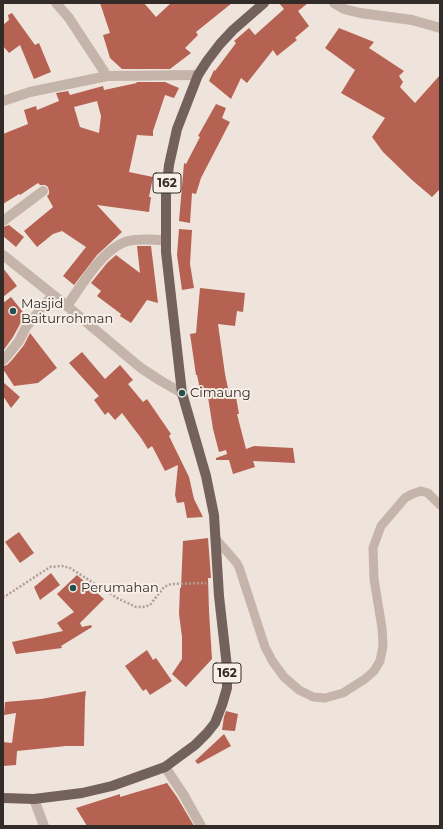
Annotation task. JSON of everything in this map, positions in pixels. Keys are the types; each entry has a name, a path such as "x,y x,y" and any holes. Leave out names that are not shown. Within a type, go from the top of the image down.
{"main road":[{"name":"162","path":"3,798 34,800 82,793 112,786 165,767 195,745 215,723 227,688 227,666 218,583 214,514 206,476 182,393 166,252 166,195 169,165 177,129 198,75 224,39 264,3"}],"street":[{"path":"56,3 69,18 107,76"},
{"path":"334,3 344,9 360,13 412,20 440,28"},
{"path":"3,101 30,92 107,76 198,75"},
{"path":"3,220 43,191"},
{"path":"67,306 93,269 106,254 123,243 129,241 166,240"},
{"path":"3,254 141,368 161,382 182,393"},
{"path":"3,360 19,341 26,327 53,295"},
{"path":"165,767 183,794 201,826"},
{"path":"34,800 44,826"}],"lane":[{"path":"215,538 239,567 265,647 273,662 284,677 300,690 313,697 325,698 344,694 374,671 380,661 383,646 382,628 374,580 373,548 381,526 405,498 412,494 421,491 428,493 440,505"}],"path":[{"path":"3,596 4,597 50,567 62,566 70,568 117,598 136,606 143,607 150,604 164,587 171,584 218,583"}],"building":[{"path":"100,3 144,3 156,17 171,3 232,3 196,32 198,35 185,48 191,53 170,69 122,69 110,58 103,35 110,33"},
{"path":"279,3 308,3 298,11 309,26 295,38 297,40 277,56 273,50 247,83 241,78 231,99 209,81 214,70 215,71 236,43 234,41 249,28 255,35 284,9"},
{"path":"12,13 35,45 39,43 51,72 34,79 20,45 9,53 3,46 3,25 9,20 8,15"},
{"path":"339,28 374,42 369,48 404,71 399,76 403,82 400,87 415,103 440,75 440,189 432,197 383,152 372,137 385,118 341,93 355,70 325,48"},
{"path":"136,82 165,82 179,88 174,98 165,95 153,131 153,136 137,135 129,172 153,177 149,197 151,197 149,212 97,205 122,232 97,255 74,285 63,276 86,247 62,231 53,234 37,247 24,231 53,207 47,196 49,194 48,187 38,183 3,204 3,134 28,124 24,110 36,106 37,110 59,101 56,93 68,91 70,95 103,86 104,90 137,83","holes":["97,101 101,116 99,133 80,127 74,107"]},
{"path":"216,104 226,108 222,118 230,122 201,178 196,194 192,193 190,223 179,221 184,163 186,164 200,137 198,136"},
{"path":"9,225 24,237 16,247 3,236 3,227"},
{"path":"179,229 192,230 190,264 194,288 182,290 177,255"},
{"path":"137,246 151,246 158,303 147,300 131,323 120,316 121,314 97,296 101,291 91,283 107,263 116,255 140,273"},
{"path":"3,268 17,286 3,297"},
{"path":"200,288 245,293 243,312 237,311 235,326 218,324 230,398 236,397 239,414 237,414 246,449 254,446 293,448 295,463 253,461 255,467 233,474 229,460 216,460 216,458 227,454 226,450 219,452 213,429 208,397 202,398 196,375 190,334 196,333"},
{"name":"Masjid Baiturrohman","path":"11,297 26,316 3,351 3,303"},
{"path":"30,333 57,368 38,383 14,386 3,369 3,366 7,365 12,360 24,345"},
{"path":"82,352 105,379 120,365 133,380 128,384 143,402 147,399 171,434 169,436 189,477 194,499 203,517 187,518 184,502 177,503 175,495 178,465 165,471 152,446 148,449 122,413 115,420 108,412 105,415 94,400 99,396 69,363"},
{"path":"3,382 20,397 11,408 3,396"},
{"path":"19,532 34,553 20,563 5,542"},
{"path":"208,538 211,578 208,578 212,659 186,687 172,674 182,659 182,637 179,614 183,541"},
{"path":"51,573 60,585 40,600 34,587"},
{"path":"77,575 104,599 80,623 82,627 91,625 92,627 61,646 62,648 16,654 12,642 63,631 57,623 74,612 57,594"},
{"path":"147,650 153,660 156,658 172,681 150,695 146,689 143,691 125,666"},
{"path":"86,691 84,746 66,746 17,751 16,765 3,766 3,742 12,743 16,713 4,715 5,702 41,699"},
{"path":"226,711 238,714 235,731 222,730"},
{"path":"224,734 231,746 198,764 195,761"},
{"path":"167,783 194,826 87,826 76,808 120,794 120,797"}],"place":[{"name":"Masjid Baiturrohman","path":"13,311"},
{"name":"Cimaung","path":"182,393"},
{"name":"Perumahan","path":"73,588"}]}
